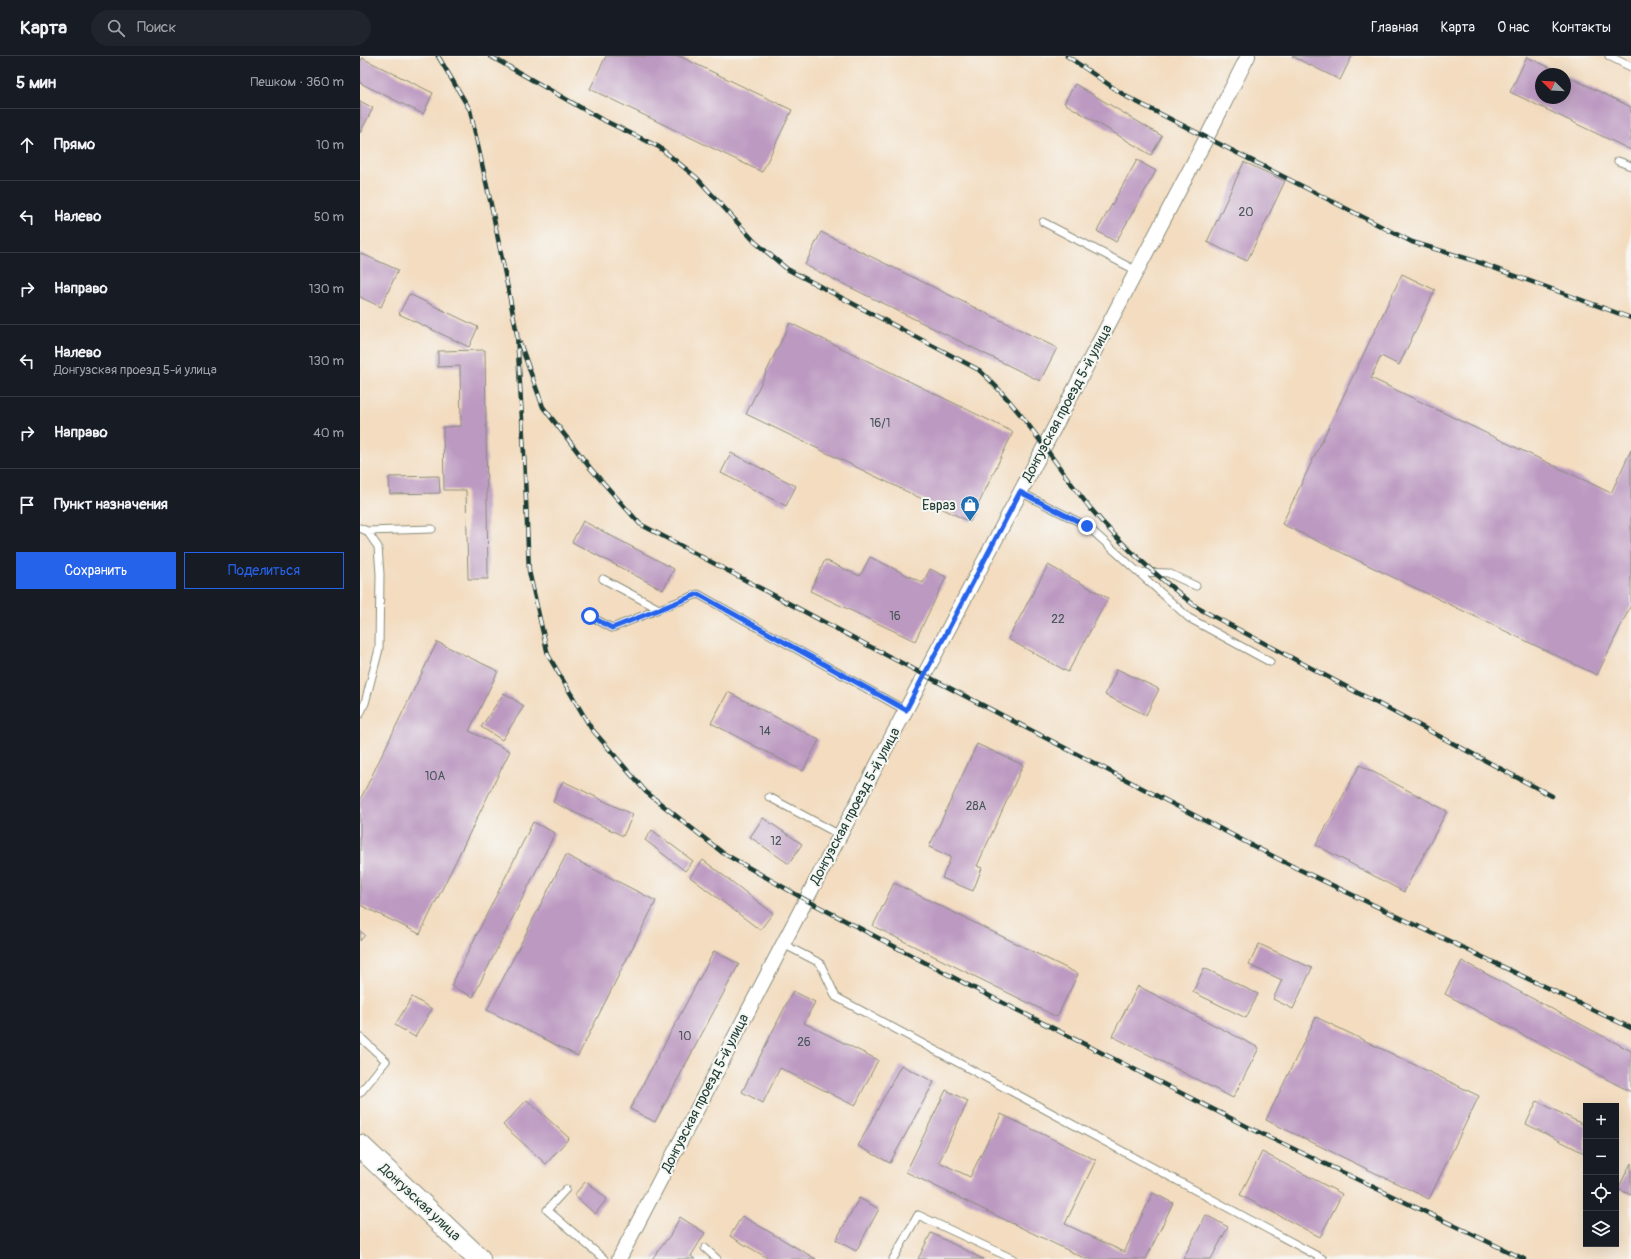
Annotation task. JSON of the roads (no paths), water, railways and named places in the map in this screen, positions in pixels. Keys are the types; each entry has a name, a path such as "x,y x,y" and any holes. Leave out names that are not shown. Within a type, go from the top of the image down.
{"highway":[{"name":"Донгузская улица","path":"360,1146 479,1259"}],"street":[{"name":"Донгузская проезд 5-й улица","path":"619,1259 1137,271 1248,56"}],"lane":[{"path":"1609,56 1631,67"},
{"path":"1618,161 1631,166"},
{"path":"1042,222 1137,271"},
{"path":"1020,492 1087,526 1189,618 1270,662"},
{"path":"363,530 432,530"},
{"path":"360,714 365,703 379,649 380,574 378,547 363,530"},
{"path":"1138,572 1168,573 1196,586"},
{"path":"604,579 659,609"},
{"path":"590,616 612,628 698,594 906,710"},
{"path":"769,797 840,835"},
{"path":"783,944 820,963 836,997 1323,1259"},
{"path":"360,1037 386,1061 360,1093"},
{"path":"566,1189 547,1210 604,1259"},
{"path":"893,1259 918,1216 1013,1259"},
{"path":"706,1248 717,1259"}],"railway":[{"path":"438,56 470,110 492,209 517,334 529,571 548,655 591,728 646,792 723,853 806,900 964,983 1252,1129 1524,1259"},
{"path":"490,56 599,118 659,147 697,178 755,242 787,269 979,370 1024,419 1077,491 1103,523 1142,562 1198,608 1552,796"},
{"path":"1067,56 1127,97 1412,242 1472,260 1631,318"},
{"path":"520,343 543,407 591,469 640,524 867,645 1290,865 1631,1028"}],"place":[{"name":"Евраз","path":"970,522"}]}
